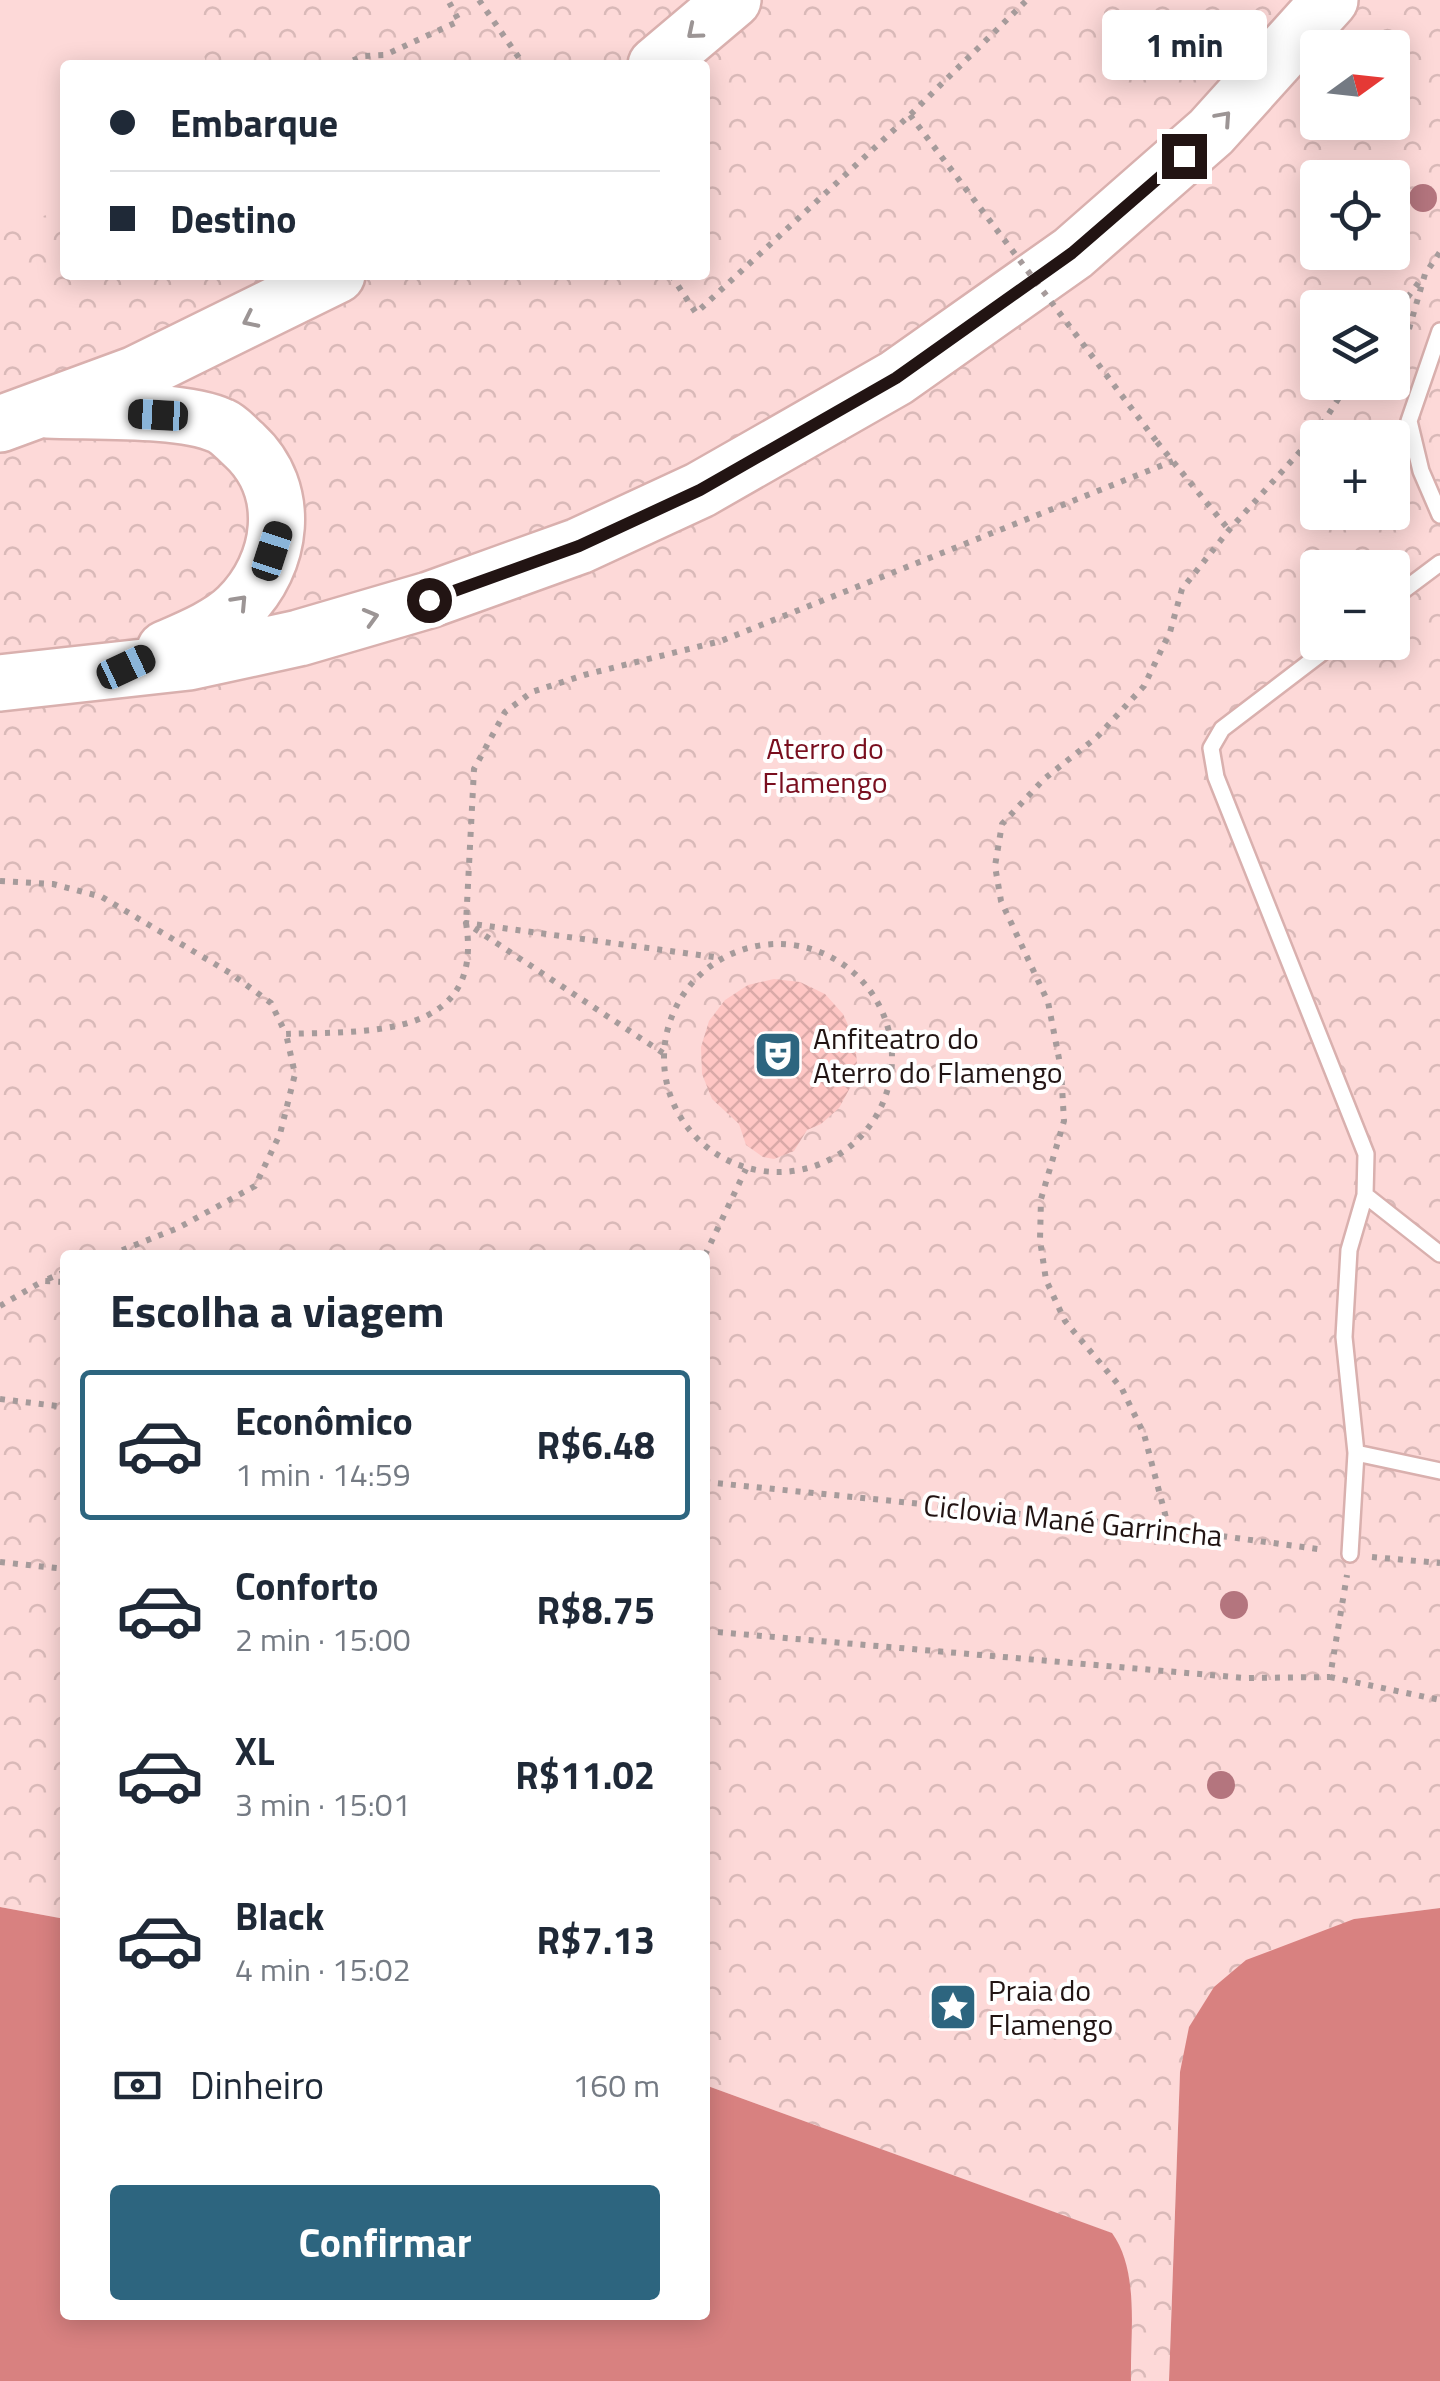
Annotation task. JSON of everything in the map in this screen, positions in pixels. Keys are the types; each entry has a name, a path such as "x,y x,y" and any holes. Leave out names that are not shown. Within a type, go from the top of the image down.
{"highway":[{"path":"662,60 733,0"},
{"path":"0,683 207,658 299,638 429,600 579,546 700,490 896,378 1072,253 1212,132 1330,0"},
{"path":"23,417 136,374 327,280"},
{"path":"23,417 195,417 225,427 258,458 274,490 278,531 266,572 237,610 126,667"}],"lane":[{"path":"1440,330 1409,421 1421,471 1440,514"},
{"path":"1410,586 1440,563"},
{"path":"1312,660 1222,729 1211,748 1216,777 1366,1154 1365,1195 1350,1250 1344,1337 1356,1453 1350,1554"},
{"path":"1365,1195 1440,1254"},
{"path":"1356,1453 1440,1471"}],"path":[{"path":"354,60 385,55 459,21 448,0"},
{"path":"479,0 521,60"},
{"path":"674,280 696,313 1027,0"},
{"path":"910,114 1157,442 1229,530"},
{"path":"1410,294 1425,274"},
{"path":"1169,1529 1144,1434 1122,1389 1064,1322 1046,1280 1040,1240 1041,1199 1064,1122 1061,1068 1048,1002 1001,900 995,866 1002,824 1044,779 1097,737 1144,686 1170,632 1182,589 1229,530 1316,434 1338,400"},
{"path":"286,1034 388,1030 432,1016 461,986 470,948 466,924 474,768 506,712 532,692 722,641 1172,461"},
{"path":"0,881 53,884 102,897 258,993 271,1003 286,1034 295,1074 280,1134 255,1186 178,1228 123,1250"},
{"path":"466,924 720,958"},
{"path":"466,924 663,1053"},
{"path":"756,944 795,944 831,956 862,979 882,1010 892,1046 890,1084 876,1118 852,1147 820,1166 783,1173 746,1169 712,1152 685,1125 668,1091 663,1053 672,1016 691,982 720,958 756,944"},
{"path":"707,1250 746,1169"},
{"path":"0,1306 60,1274"},
{"path":"43,1281 60,1282"},
{"path":"0,1399 60,1406"},
{"name":"Ciclovia Mané Garrincha","path":"710,1483 1169,1529 1440,1563"},
{"path":"1330,1677 1350,1554"},
{"path":"0,1562 60,1568"},
{"path":"710,1631 1245,1678 1330,1677 1440,1700"}],"green space":[{"name":"Aterro do Flamengo","path":"0,0 1440,0 1440,1908 1354,1919 1180,2072 1169,2381 1131,2381 1130,2285 1111,2233 710,2087 710,1250 60,1250 60,1918 0,1907"},
{"path":"0,0 186,0 205,60 60,60 60,211 0,230"}],"shaded area":[{"path":"0,1907 60,1918 60,2320 710,2320 710,2087 1112,2233 1127,2266 1130,2285 1131,2381 0,2381"},
{"path":"1440,1908 1440,2381 1169,2381 1180,2072 1189,2027 1214,1987 1246,1960 1354,1919"}],"building":[{"name":"Anfiteatro do Aterro do Flamengo","path":"774,979 800,982 825,994 843,1014 854,1038 857,1062 851,1086 839,1108 807,1130 794,1151 774,1159 763,1157 746,1145 739,1124 712,1099 702,1074 701,1047 709,1021 725,1000 748,985"}],"place":[{"name":"Anfiteatro do Aterro do Flamengo","path":"778,1055"},
{"name":"Praia do Flamengo","path":"953,2007"}],"route":[{"path":"429,600 579,546 700,490 896,378 1072,253 1184,156"}]}
